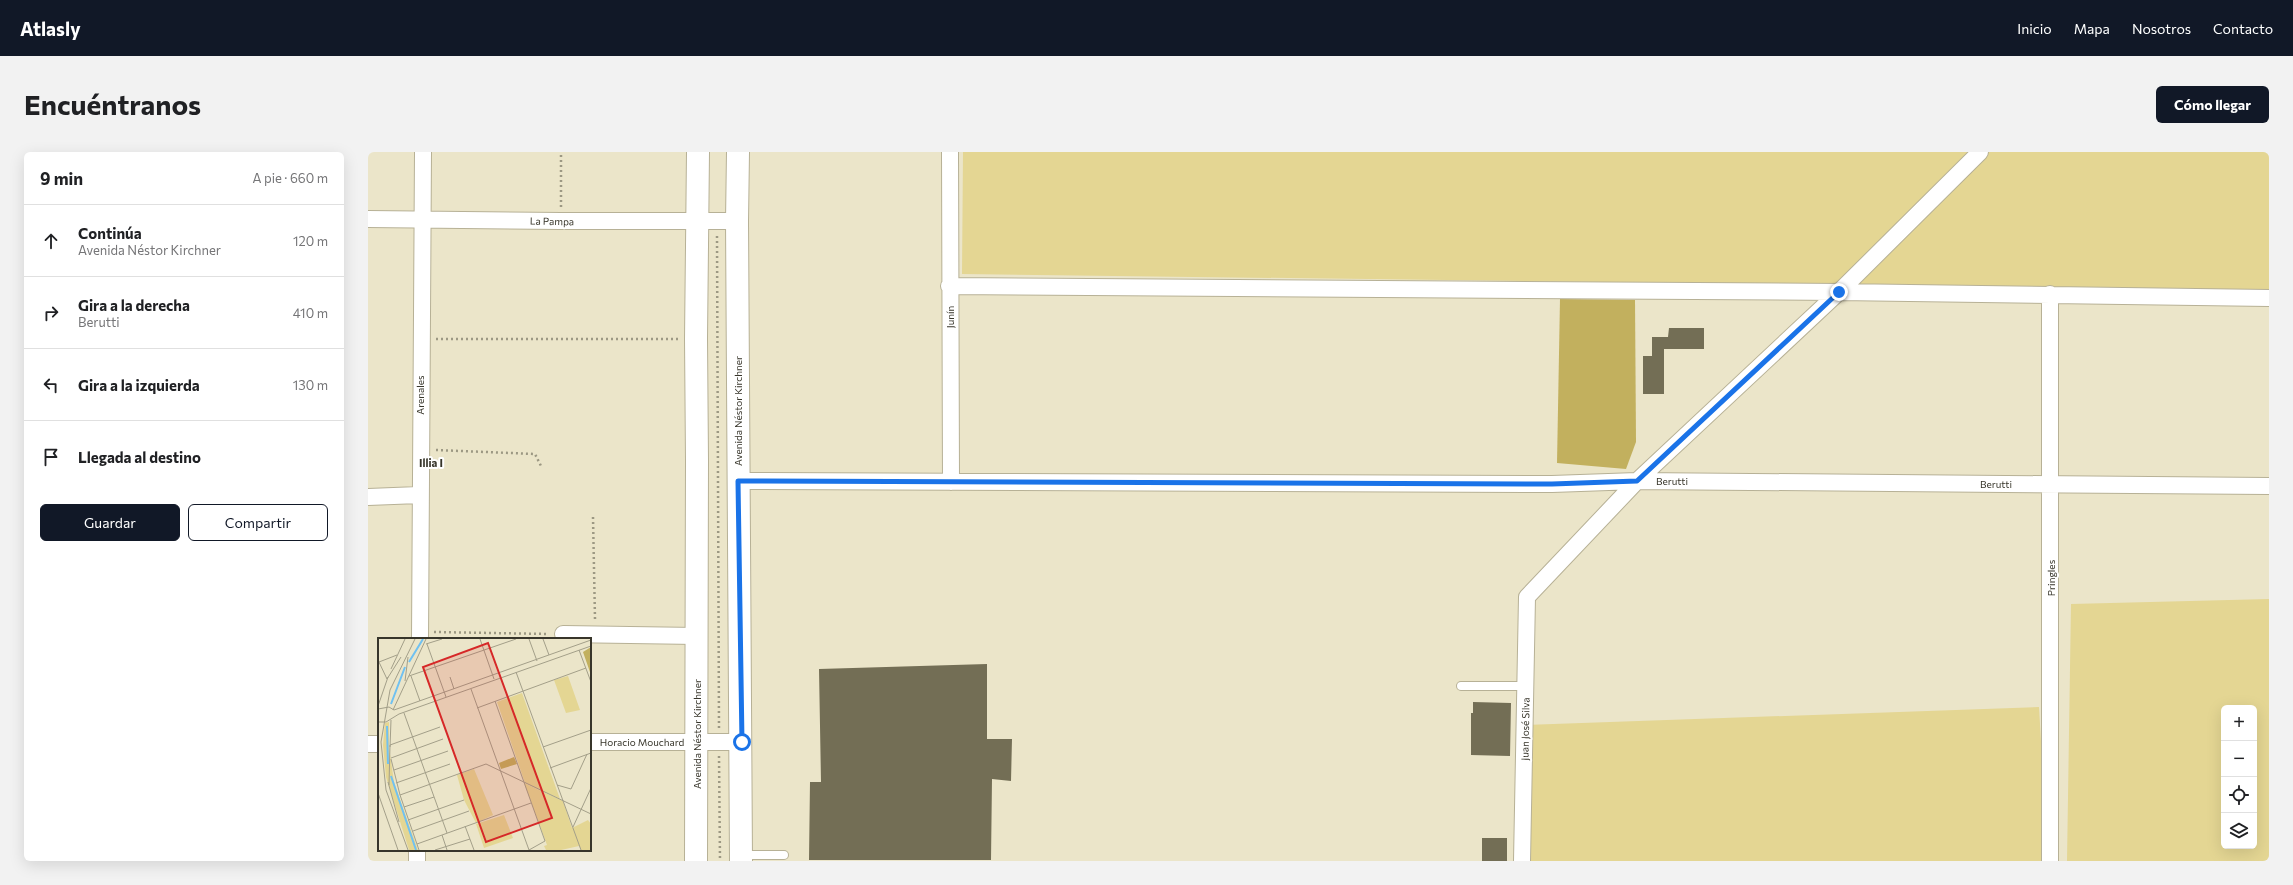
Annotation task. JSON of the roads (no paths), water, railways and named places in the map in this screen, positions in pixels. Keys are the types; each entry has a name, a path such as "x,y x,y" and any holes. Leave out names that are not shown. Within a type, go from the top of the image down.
{"main road":[{"name":"Avenida Néstor Kirchner","path":"698,152 717,221 738,481 742,742 741,858"},
{"name":"Avenida Néstor Kirchner","path":"696,861 696,339 717,221 738,152"}],"street":[{"name":"Arenales","path":"420,635 423,152"},
{"name":"Junín","path":"950,152 949,286 951,482"},
{"path":"1637,481 1839,292 1980,152"},
{"name":"La Pampa","path":"368,219 561,222 717,221"},
{"path":"949,286 1839,292 2269,298"},
{"name":"Pringles","path":"2050,294 2052,484 2050,861"},
{"name":"Berutti","path":"738,481 1552,484 1637,481 2269,486"},
{"name":"Juan José Silva","path":"1522,861 1527,597 1637,481"},
{"path":"368,497 420,495"},
{"path":"563,634 697,636"},
{"name":"Horacio Mouchard","path":"591,742 742,742"}],"lane":[{"path":"1461,686 1526,686"},
{"path":"741,858 784,855"}],"district":[{"name":"Illia I","path":"431,463"}]}
